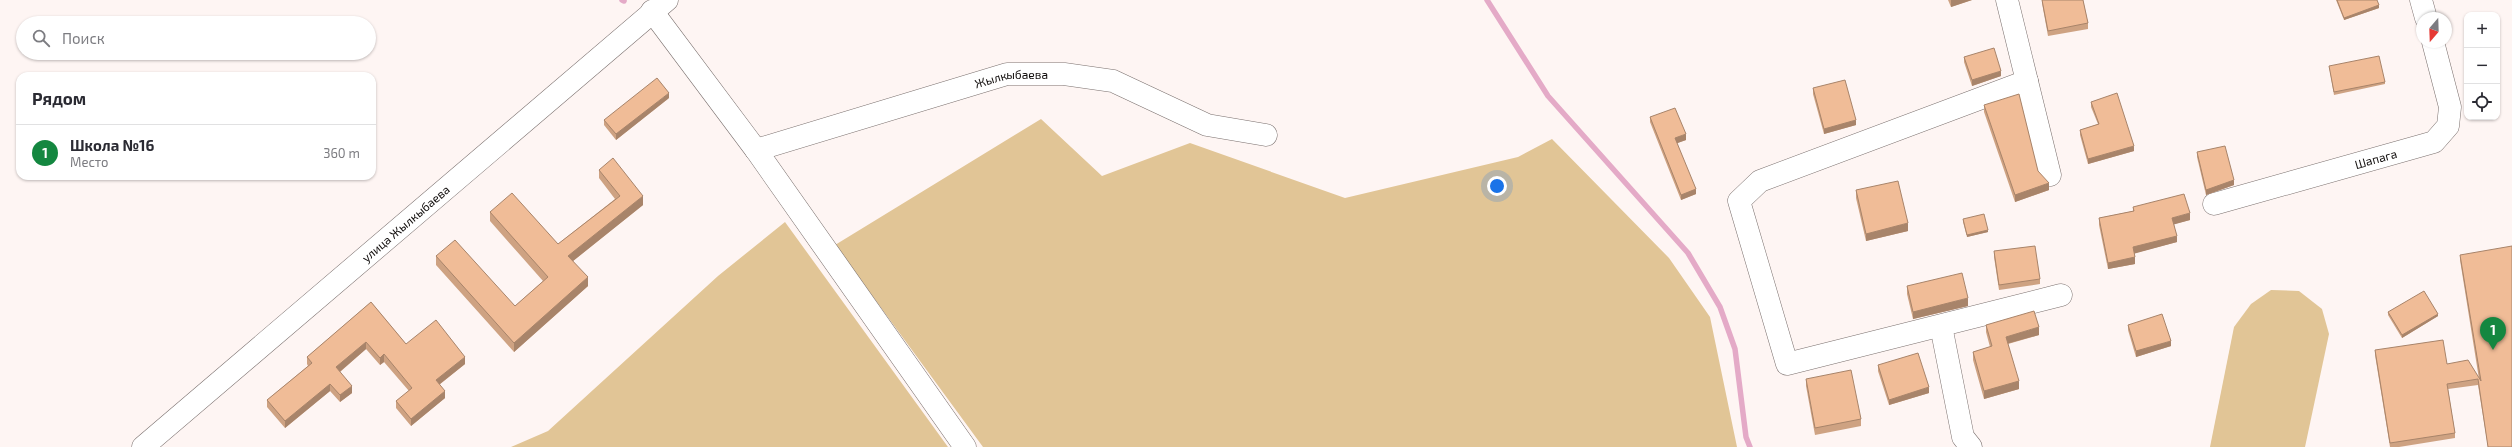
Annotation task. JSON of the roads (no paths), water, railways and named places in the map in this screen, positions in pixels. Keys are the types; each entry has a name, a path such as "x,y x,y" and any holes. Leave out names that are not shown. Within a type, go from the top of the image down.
{"street":[{"path":"2007,0 2050,175"},
{"path":"2421,0 2424,12"},
{"path":"660,6 756,150 965,447"},
{"name":"улица Жылкыбаева","path":"143,447 660,6"},
{"name":"Шапага","path":"2214,204 2434,142 2448,126 2450,107 2435,48"},
{"name":"Жылкыбаева","path":"756,150 1007,74 1064,74 1113,81 1208,125 1266,135"},
{"path":"2027,81 1760,181 1739,202 1787,364 2061,295"},
{"path":"1941,326 1964,437 1971,447"}],"waterway":[{"path":"1487,0 1548,96 1688,253 1720,307 1735,349 1746,437 1750,447"}],"place":[{"name":"Школа №16","path":"2493,350"}]}
